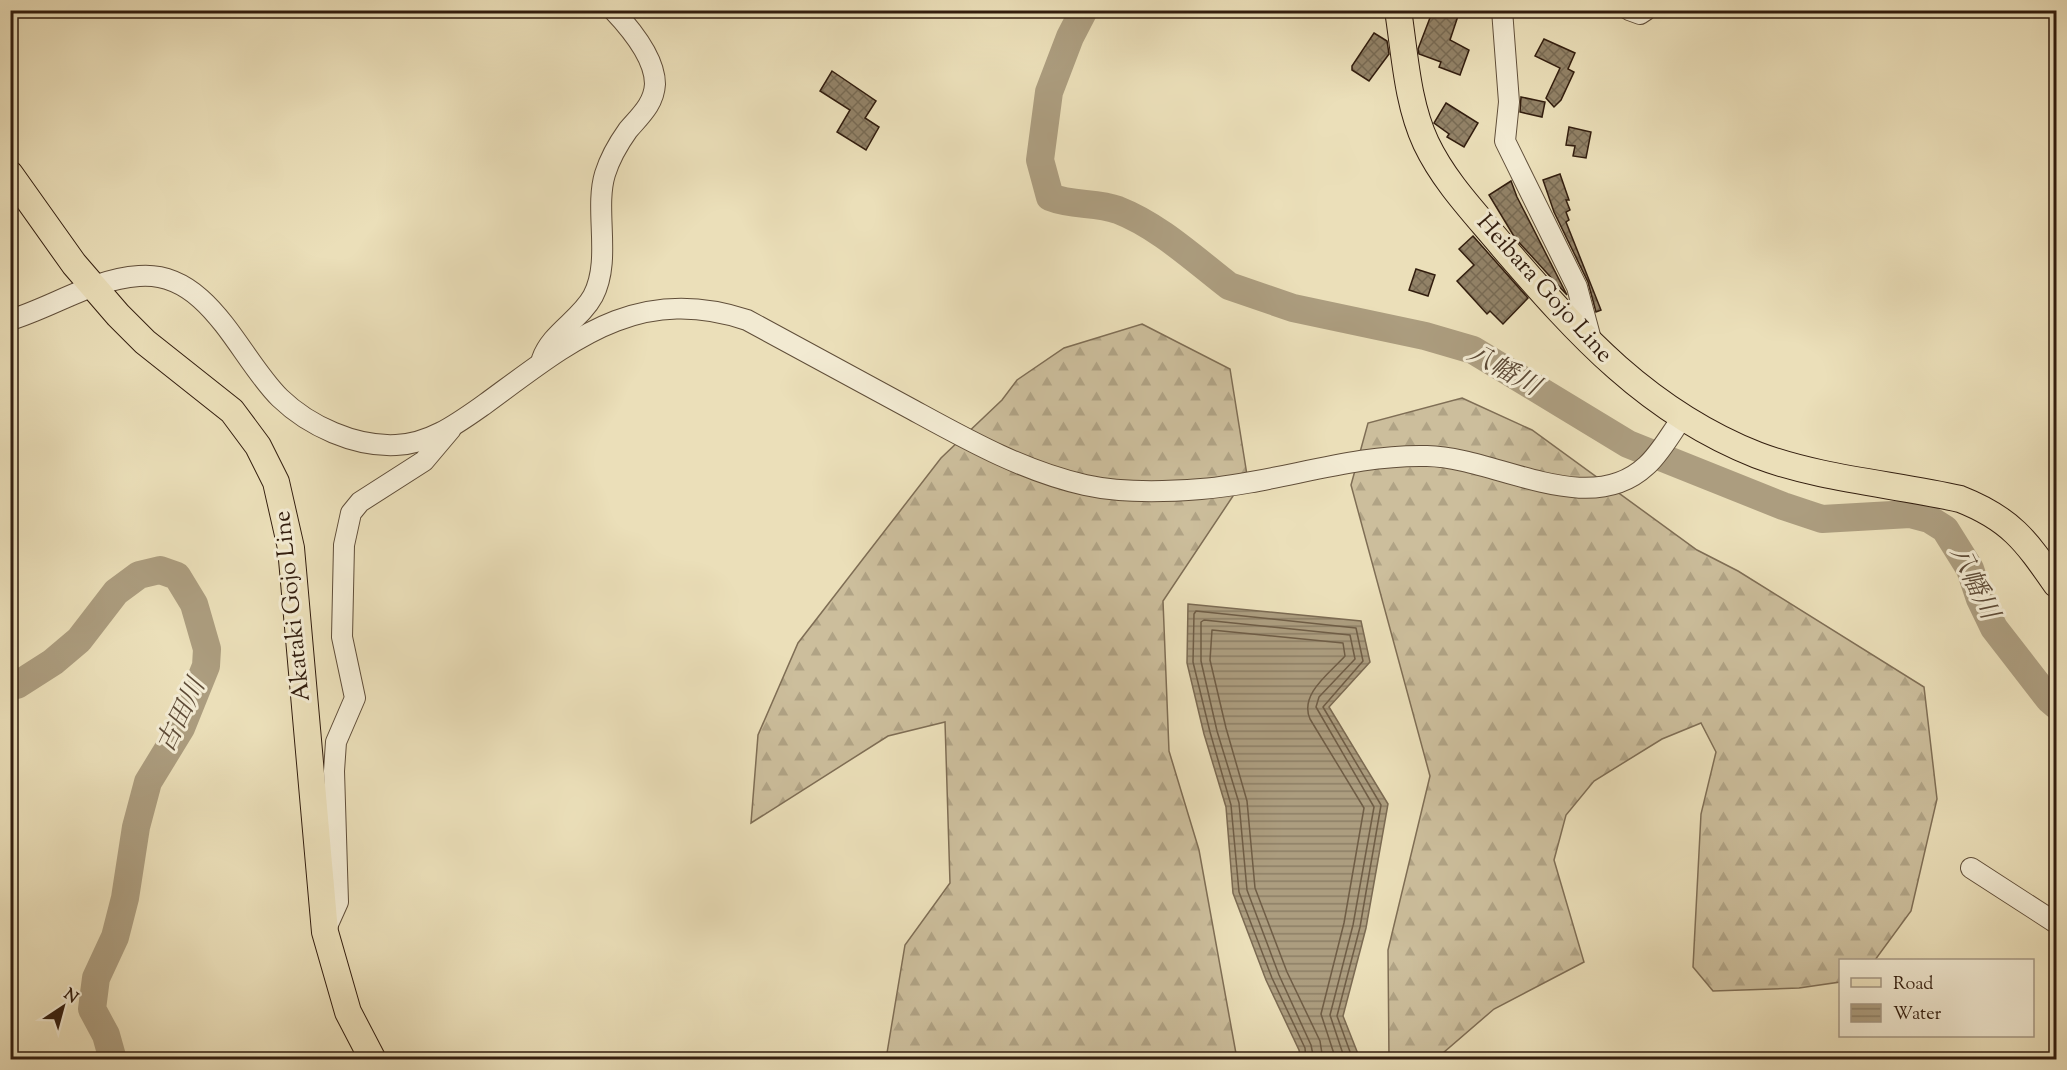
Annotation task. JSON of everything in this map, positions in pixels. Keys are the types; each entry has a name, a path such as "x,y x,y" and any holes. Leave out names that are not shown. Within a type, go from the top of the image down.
{"main road":[{"name":"Heibara Gojo Line","path":"1398,10 1411,95 1418,122 1440,170 1562,316 1593,349 1683,417 1757,455 1794,466 1937,494 1981,507 2002,519 2020,536 2056,584"},
{"name":"Akataki Gojo Line","path":"10,174 93,287 145,342 232,411 258,446 276,482 291,548 325,932 348,1012 373,1059"}],"street":[{"path":"541,363 546,347 593,296 602,263 604,178 612,156 647,109 654,92 652,68 628,27 613,10"},
{"path":"1502,10 1509,102 1505,141 1577,287 1593,349"},
{"path":"1629,10 1640,14 1646,10"},
{"path":"10,320 93,287 128,278 150,276 175,281 187,288 237,340 279,397 303,416 332,433 369,443 396,446 424,440 452,427 541,363 599,327 631,314 687,308 728,314 747,320 987,450 1044,473 1086,485 1144,491 1203,489 1387,457 1429,456 1460,460 1554,485 1588,489 1620,483 1647,466 1683,417"},
{"path":"325,932 338,902 334,771 336,742 355,698 342,637 344,545 351,513 367,497 424,461 452,427"},
{"path":"1971,868 2056,922"}],"green space":[{"path":"1142,324 1230,369 1247,475 1163,601 1169,751 1199,850 1237,1059 886,1059 905,945 950,883 945,722 888,736 751,823 758,735 798,643 941,458 1002,400 1017,380 1064,348"},
{"path":"1462,398 1532,430 1697,550 1738,571 1924,687 1937,799 1911,911 1876,959 1839,959 1839,982 1799,988 1713,991 1693,967 1701,814 1716,752 1701,723 1662,739 1594,781 1566,815 1554,860 1584,962 1494,1009 1436,1059 1389,1059 1388,950 1430,776 1351,485 1368,423"}],"water":[{"path":"1188,604 1361,621 1370,662 1329,707 1388,804 1366,928 1343,1016 1360,1059 1301,1059 1299,1050 1266,980 1233,893 1226,807 1204,734 1187,663"}],"building":[{"path":"1433,10 1460,10 1450,40 1469,50 1460,75 1439,67 1441,62 1419,54 1418,49"},
{"path":"1374,33 1387,41 1389,54 1369,81 1352,70 1352,66"},
{"path":"1544,39 1575,53 1568,69 1574,72 1561,100 1554,107 1546,98 1560,68 1535,56"},
{"path":"832,71 876,101 865,118 879,127 866,150 837,132 850,110 820,91"},
{"path":"1521,97 1545,102 1542,117 1520,112"},
{"path":"1446,103 1478,123 1464,147 1447,137 1449,134 1434,123"},
{"path":"1569,127 1591,132 1586,158 1573,156 1575,146 1566,145"},
{"path":"1560,174 1569,200 1566,200 1570,210 1566,212 1569,220 1566,222 1601,310 1596,312 1588,282 1554,212 1543,180"},
{"path":"1511,181 1567,295 1515,238 1489,195"},
{"path":"1473,236 1528,298 1503,324 1490,311 1487,314 1457,281 1474,265 1459,249"},
{"path":"1416,269 1435,275 1428,296 1409,290"}],"waterway":[{"name":"八幡川","path":"1084,10 1070,37 1049,92 1040,160 1050,197 1067,202 1110,208 1133,217 1176,244 1229,286 1293,308 1425,336 1473,350 1628,444 1783,506 1822,519 1910,514 1929,519 1945,529 1970,569 1980,599 1994,628 2056,705"},
{"name":"古田川","path":"10,686 17,685 53,662 79,640 116,592 139,575 160,570 177,576 194,604 207,649 206,666 181,728 148,782 136,827 125,898 115,937 96,978 92,1009 106,1035 113,1060"}]}
